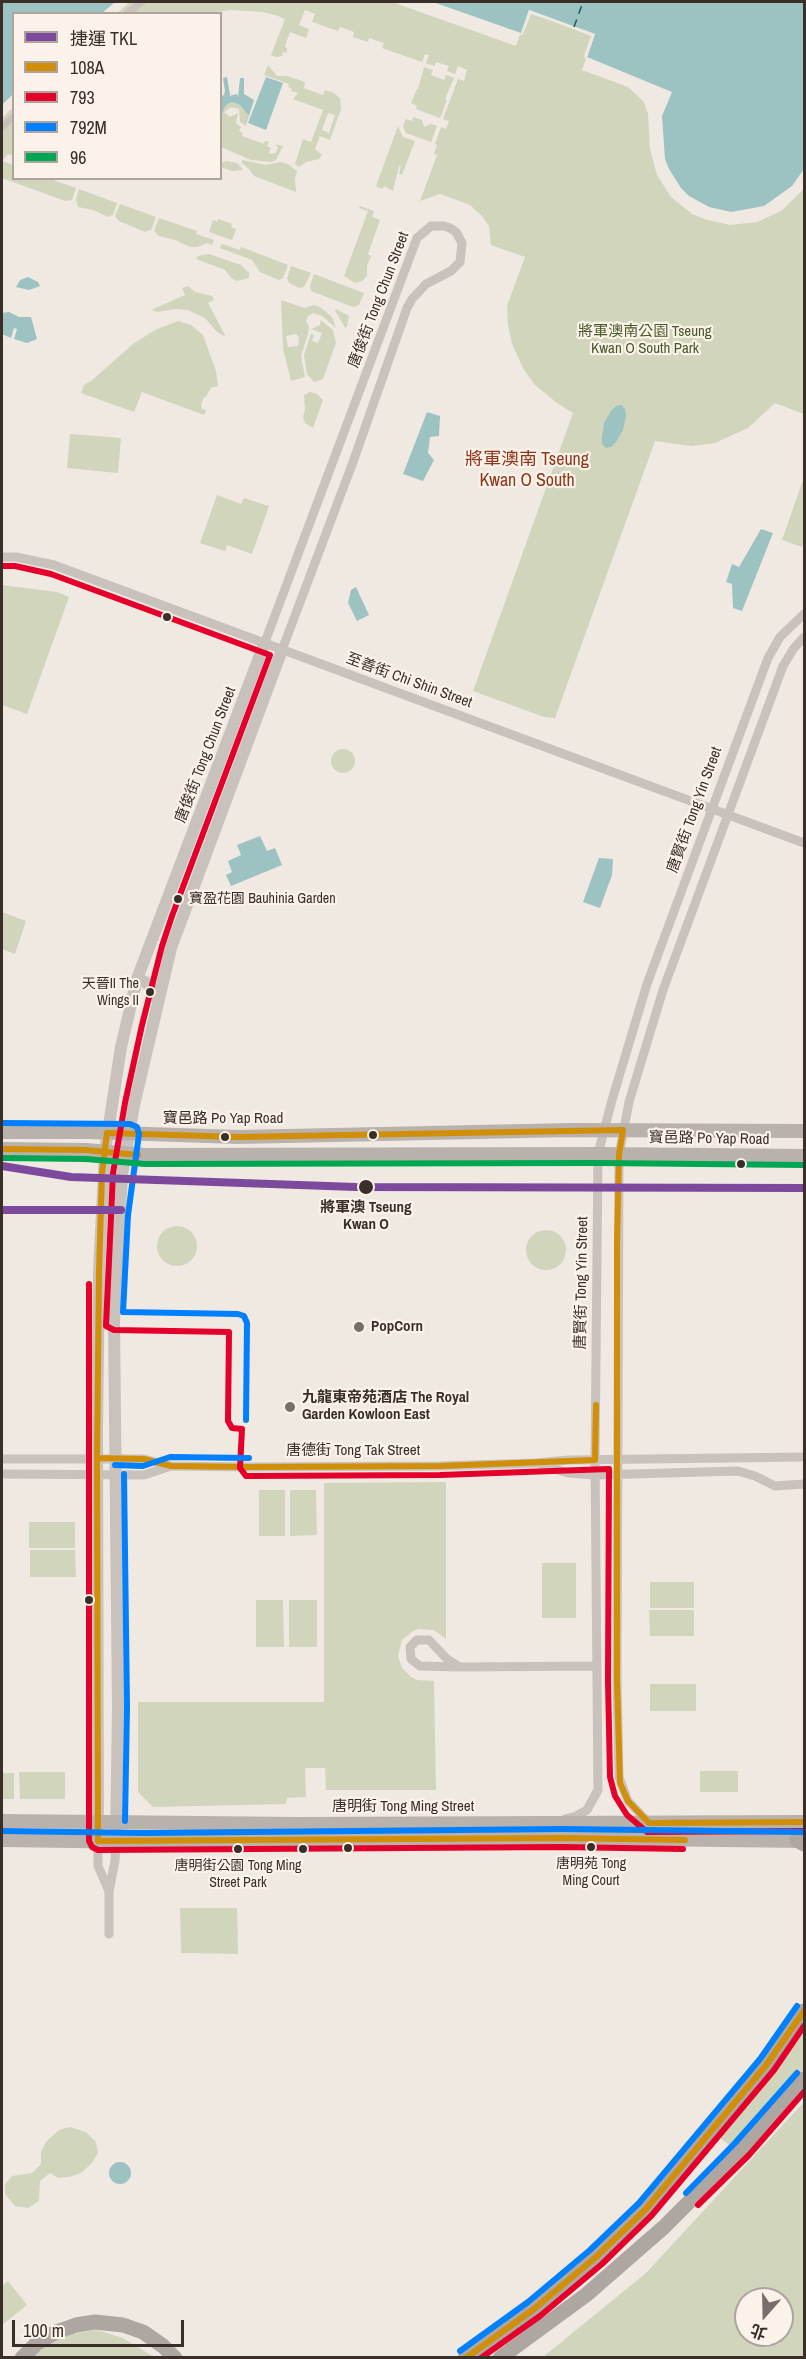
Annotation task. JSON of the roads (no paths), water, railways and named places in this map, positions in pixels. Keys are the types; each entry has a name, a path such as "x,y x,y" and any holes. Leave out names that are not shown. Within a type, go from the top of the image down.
{"main road":[{"name":"寶邑路 Po Yap Road","path":"2,1132 238,1137 604,1130 804,1131"},
{"name":"寶邑路 Po Yap Road","path":"2,1149 105,1151 126,1154 804,1156"},
{"name":"唐明街 Tong Ming Street","path":"2,1821 298,1824 804,1822"},
{"path":"2,1840 562,1838 802,1841"},
{"path":"465,2358 534,2309 646,2209 767,2064 804,2011"},
{"path":"500,2358 586,2295 664,2227 742,2149 804,2079"},
{"path":"22,2358 37,2343 56,2332 76,2325 95,2322 123,2325 142,2332 164,2346 175,2358"}],"street":[{"path":"129,12 142,2"},
{"name":"唐俊街 Tong Chun Street","path":"98,1841 99,1272 105,1151 121,1047 137,979 417,238 431,226 444,226 456,232 462,243 460,262 451,271 426,284 407,308 351,466 181,919 158,1002 130,1133 119,1214 114,1320 118,1707 116,1841"},
{"name":"至善街 Chi Shin Street","path":"2,557 16,556 54,565 804,843"},
{"name":"唐賢街 Tong Yin Street","path":"551,1823 576,1816 587,1810 598,1790 595,1460 598,1154 647,984 773,647 788,627 804,614"},
{"path":"649,1823 628,1801 619,1777 616,1681 619,1155 623,1130 663,990 783,666 804,637"},
{"path":"137,979 145,982 154,990 158,1002"},
{"name":"唐德街 Tong Tak Street","path":"2,1459 144,1459 171,1466 535,1463 569,1460 804,1457"},
{"name":"唐德街 Tong Tak Street","path":"535,1463 568,1473 617,1475 738,1472 755,1476 775,1486 804,1484"},
{"name":"唐德街 Tong Tak Street","path":"2,1474 144,1475 171,1466"},
{"path":"460,1667 447,1659 429,1640 417,1640 410,1647 409,1656 416,1665 460,1667 597,1666"},
{"path":"98,1841 98,1866 109,1891"},
{"path":"109,1934 109,1891 116,1841"}],"water":[{"path":"2,2 115,2 103,12 12,12 12,95 2,105"},
{"path":"433,2 804,2 804,169 792,186 764,206 731,212 709,207 689,196 681,188 665,159 662,116 672,92 587,57 595,34 529,10 521,33"},
{"path":"227,77 229,96 237,94 238,97 240,78 244,78 244,94 254,100 249,116 240,105 232,102 226,105 222,114 222,96 225,91 223,78"},
{"path":"266,77 283,83 266,130 248,123"},
{"path":"28,277 38,282 40,286 29,290 16,287 20,280"},
{"path":"9,312 19,317 31,317 37,339 27,343 14,339 17,329 14,328 11,338 2,334 2,313"},
{"path":"621,405 625,409 626,416 623,430 616,442 606,448 602,444 604,423 611,411"},
{"path":"427,412 440,416 439,436 430,437 428,453 434,460 423,481 403,474"},
{"path":"761,529 773,533 742,611 733,608 732,584 726,582 732,564 739,567"},
{"path":"356,587 369,615 357,621 348,603 351,590"},
{"path":"260,836 267,851 275,848 282,865 231,886 226,875 232,872 228,861 241,855 237,845"},
{"path":"599,858 613,859 612,875 600,908 583,902"},
{"path":"120,2162 128,2165 131,2173 128,2181 120,2184 112,2181 109,2173 112,2165"}],"metro line":[{"name":"TKL","path":"2,1166 71,1177 356,1187 804,1188"},
{"name":"TKL","path":"2,1210 121,1210"}],"place":[{"name":"寶盈花園 Bauhinia Garden","path":"178,899"},
{"name":"天晉II The Wings II","path":"150,992"},
{"name":"將軍澳 Tseung Kwan O","path":"366,1187"},
{"name":"PopCorn","path":"359,1327"},
{"name":"九龍東帝苑酒店 The Royal Garden Kowloon East","path":"290,1407"},
{"name":"唐明苑 Tong Ming Court","path":"591,1847"},
{"name":"唐明街公園 Tong Ming Street Park","path":"238,1849"}],"district":[{"name":"將軍澳南 Tseung Kwan O South","path":"527,470"}],"park label":[{"name":"將軍澳南公園 Tseung Kwan O South Park","path":"645,340"}]}
